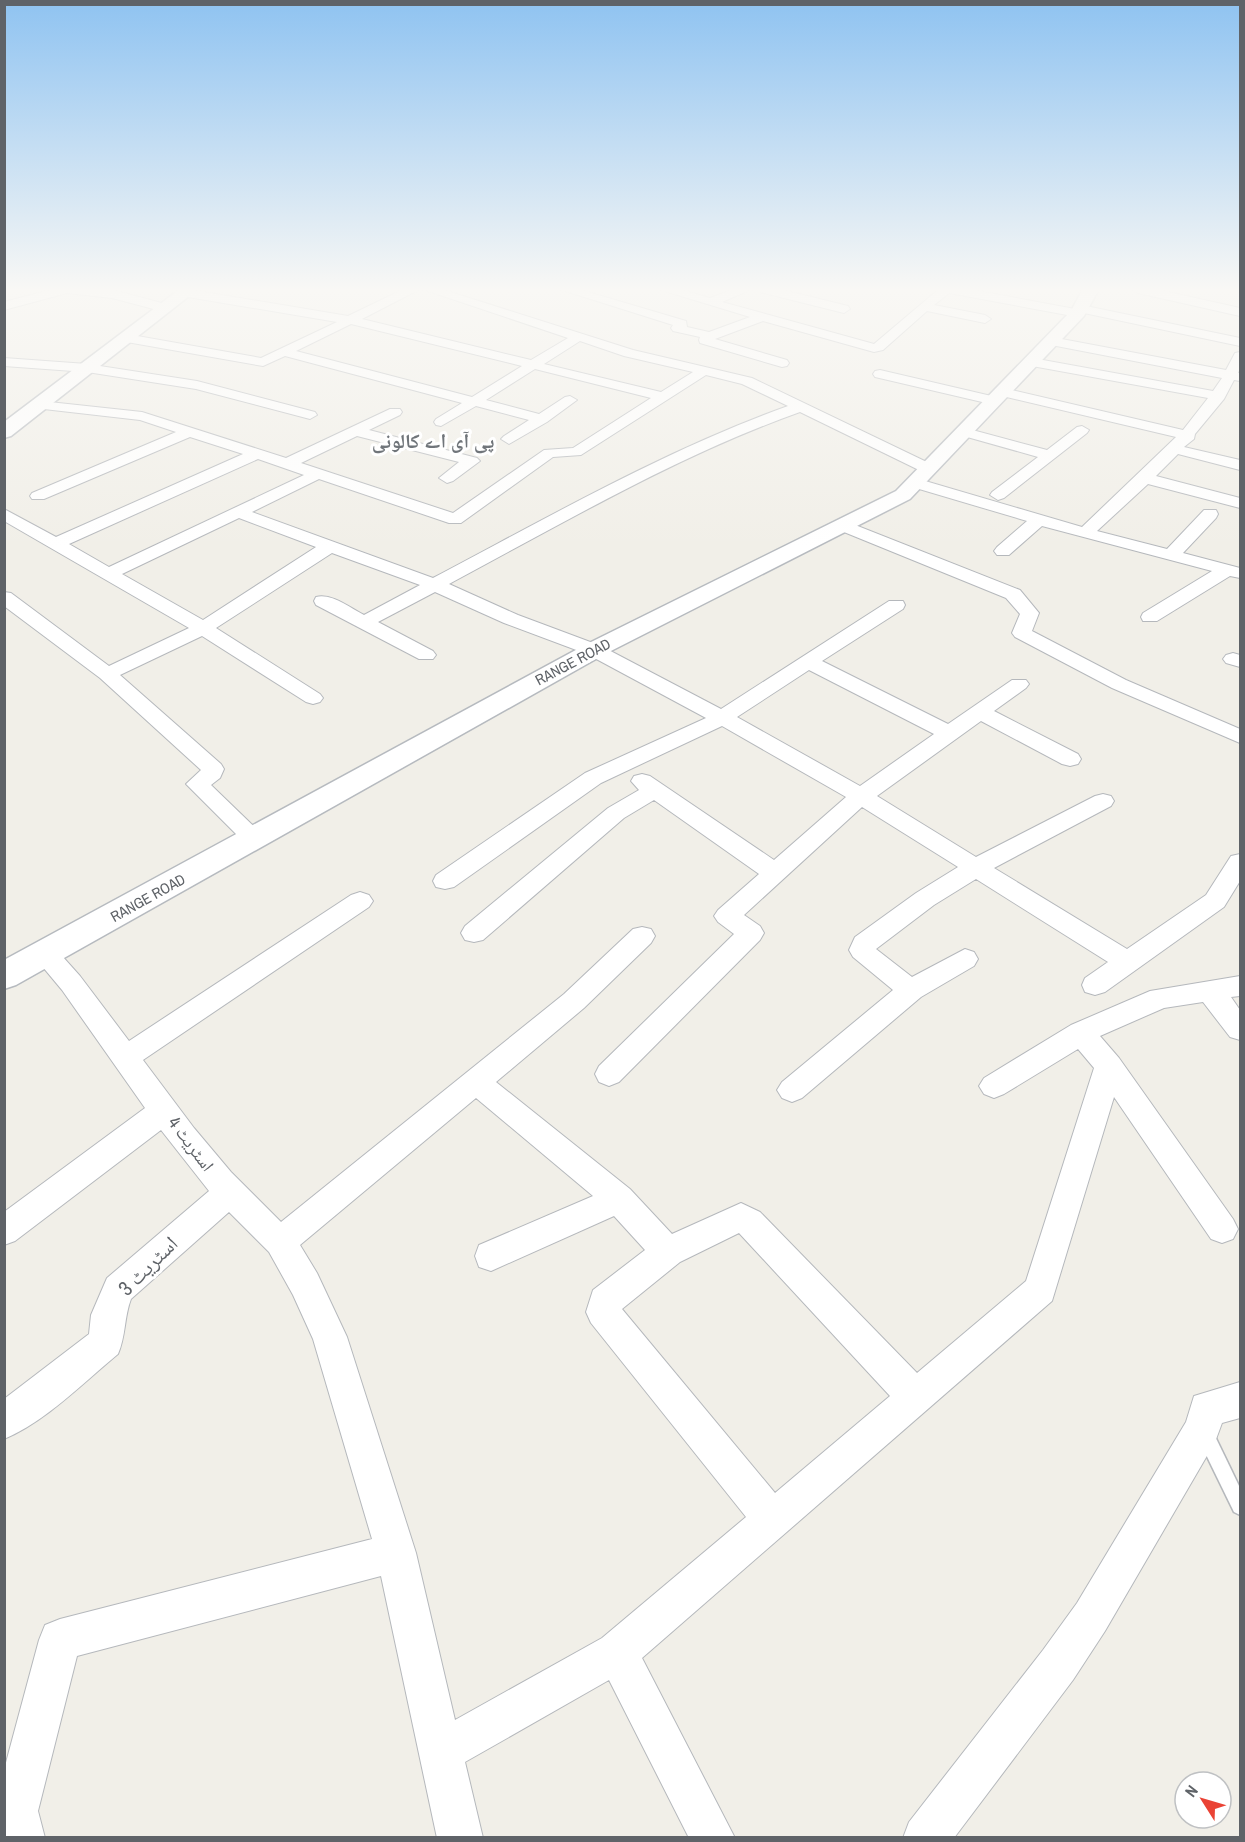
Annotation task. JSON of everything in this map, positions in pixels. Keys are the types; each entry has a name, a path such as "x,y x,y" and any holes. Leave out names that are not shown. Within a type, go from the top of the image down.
{"main road":[{"path":"4,432 78,375"},
{"name":"RANGE ROAD","path":"4,976 594,650 903,495 1020,375"}],"street":[{"path":"130,375 197,386 310,415"},
{"path":"373,375 542,419"},
{"path":"441,422 516,375"},
{"path":"573,375 664,397"},
{"path":"40,405 142,416 455,519 549,453 577,451 698,375"},
{"path":"721,375 747,381 800,407 922,476 1039,519 1234,572"},
{"path":"885,375 1116,414 1189,436"},
{"path":"1100,375 1219,396"},
{"path":"1085,533 1189,436 1236,376"},
{"path":"509,439 570,400"},
{"path":"363,622 571,512 735,430 800,407"},
{"path":"287,464 395,412"},
{"path":"998,495 1082,430"},
{"path":"355,431 472,461 447,478"},
{"path":"38,496 188,432"},
{"path":"965,432 1048,455"},
{"path":"1174,449 1240,465"},
{"path":"57,543 257,454"},
{"path":"108,574 318,474"},
{"path":"1144,478 1240,503"},
{"path":"238,512 435,585 511,619 594,650 861,796 1128,962"},
{"path":"4,514 203,628 313,698"},
{"path":"1171,555 1209,514"},
{"path":"1003,551 1039,519"},
{"path":"845,526 1013,594 1030,613 1022,633 1119,684 1240,736"},
{"path":"107,674 203,628 330,546"},
{"path":"1150,617 1234,572"},
{"path":"4,597 107,674 213,769 212,773 197,784 255,839"},
{"path":"323,601 426,656"},
{"path":"446,881 593,778 621,767 722,718 897,604"},
{"path":"808,663 949,733"},
{"path":"609,1074 751,933 727,916 861,796 1019,684"},
{"path":"980,712 1070,759"},
{"path":"621,767 775,873"},
{"path":"474,933 616,813 655,790"},
{"path":"911,990 866,955 862,950 864,944 926,899 976,867 1103,801"},
{"path":"1095,985 1215,901 1240,862"},
{"path":"126,1057 360,901"},
{"path":"280,1242 574,1001 642,936"},
{"name":"اسٹریٹ 4","path":"45,954 71,983 183,1137 231,1192 280,1242 305,1284 330,1337 396,1553 460,1838"},
{"path":"792,1090 911,990 965,959"},
{"path":"994,1086 1081,1033 1160,998 1240,986"},
{"path":"1210,991 1240,1029"},
{"path":"1081,1033 1109,1066 1222,1229"},
{"path":"441,1751 617,1653 1040,1290 1109,1066"},
{"path":"476,1082 619,1199 668,1252"},
{"path":"4,1232 165,1110"},
{"name":"اسٹریٹ 3","path":"4,1421 29,1404 106,1342 108,1315 119,1289 231,1192"},
{"path":"491,1256 619,1199"},
{"path":"773,1520 603,1312 605,1301 668,1252 732,1219 741,1217 749,1222 915,1397"},
{"path":"925,1838 1091,1617 1202,1429 1207,1409 1240,1400"},
{"path":"22,1838 16,1811 60,1640 396,1553"},
{"path":"617,1653 713,1838"}],"lane":[{"path":"1202,1429 1240,1506"}],"district":[{"name":"پی آی اے کالونی","path":"433,441"}]}
